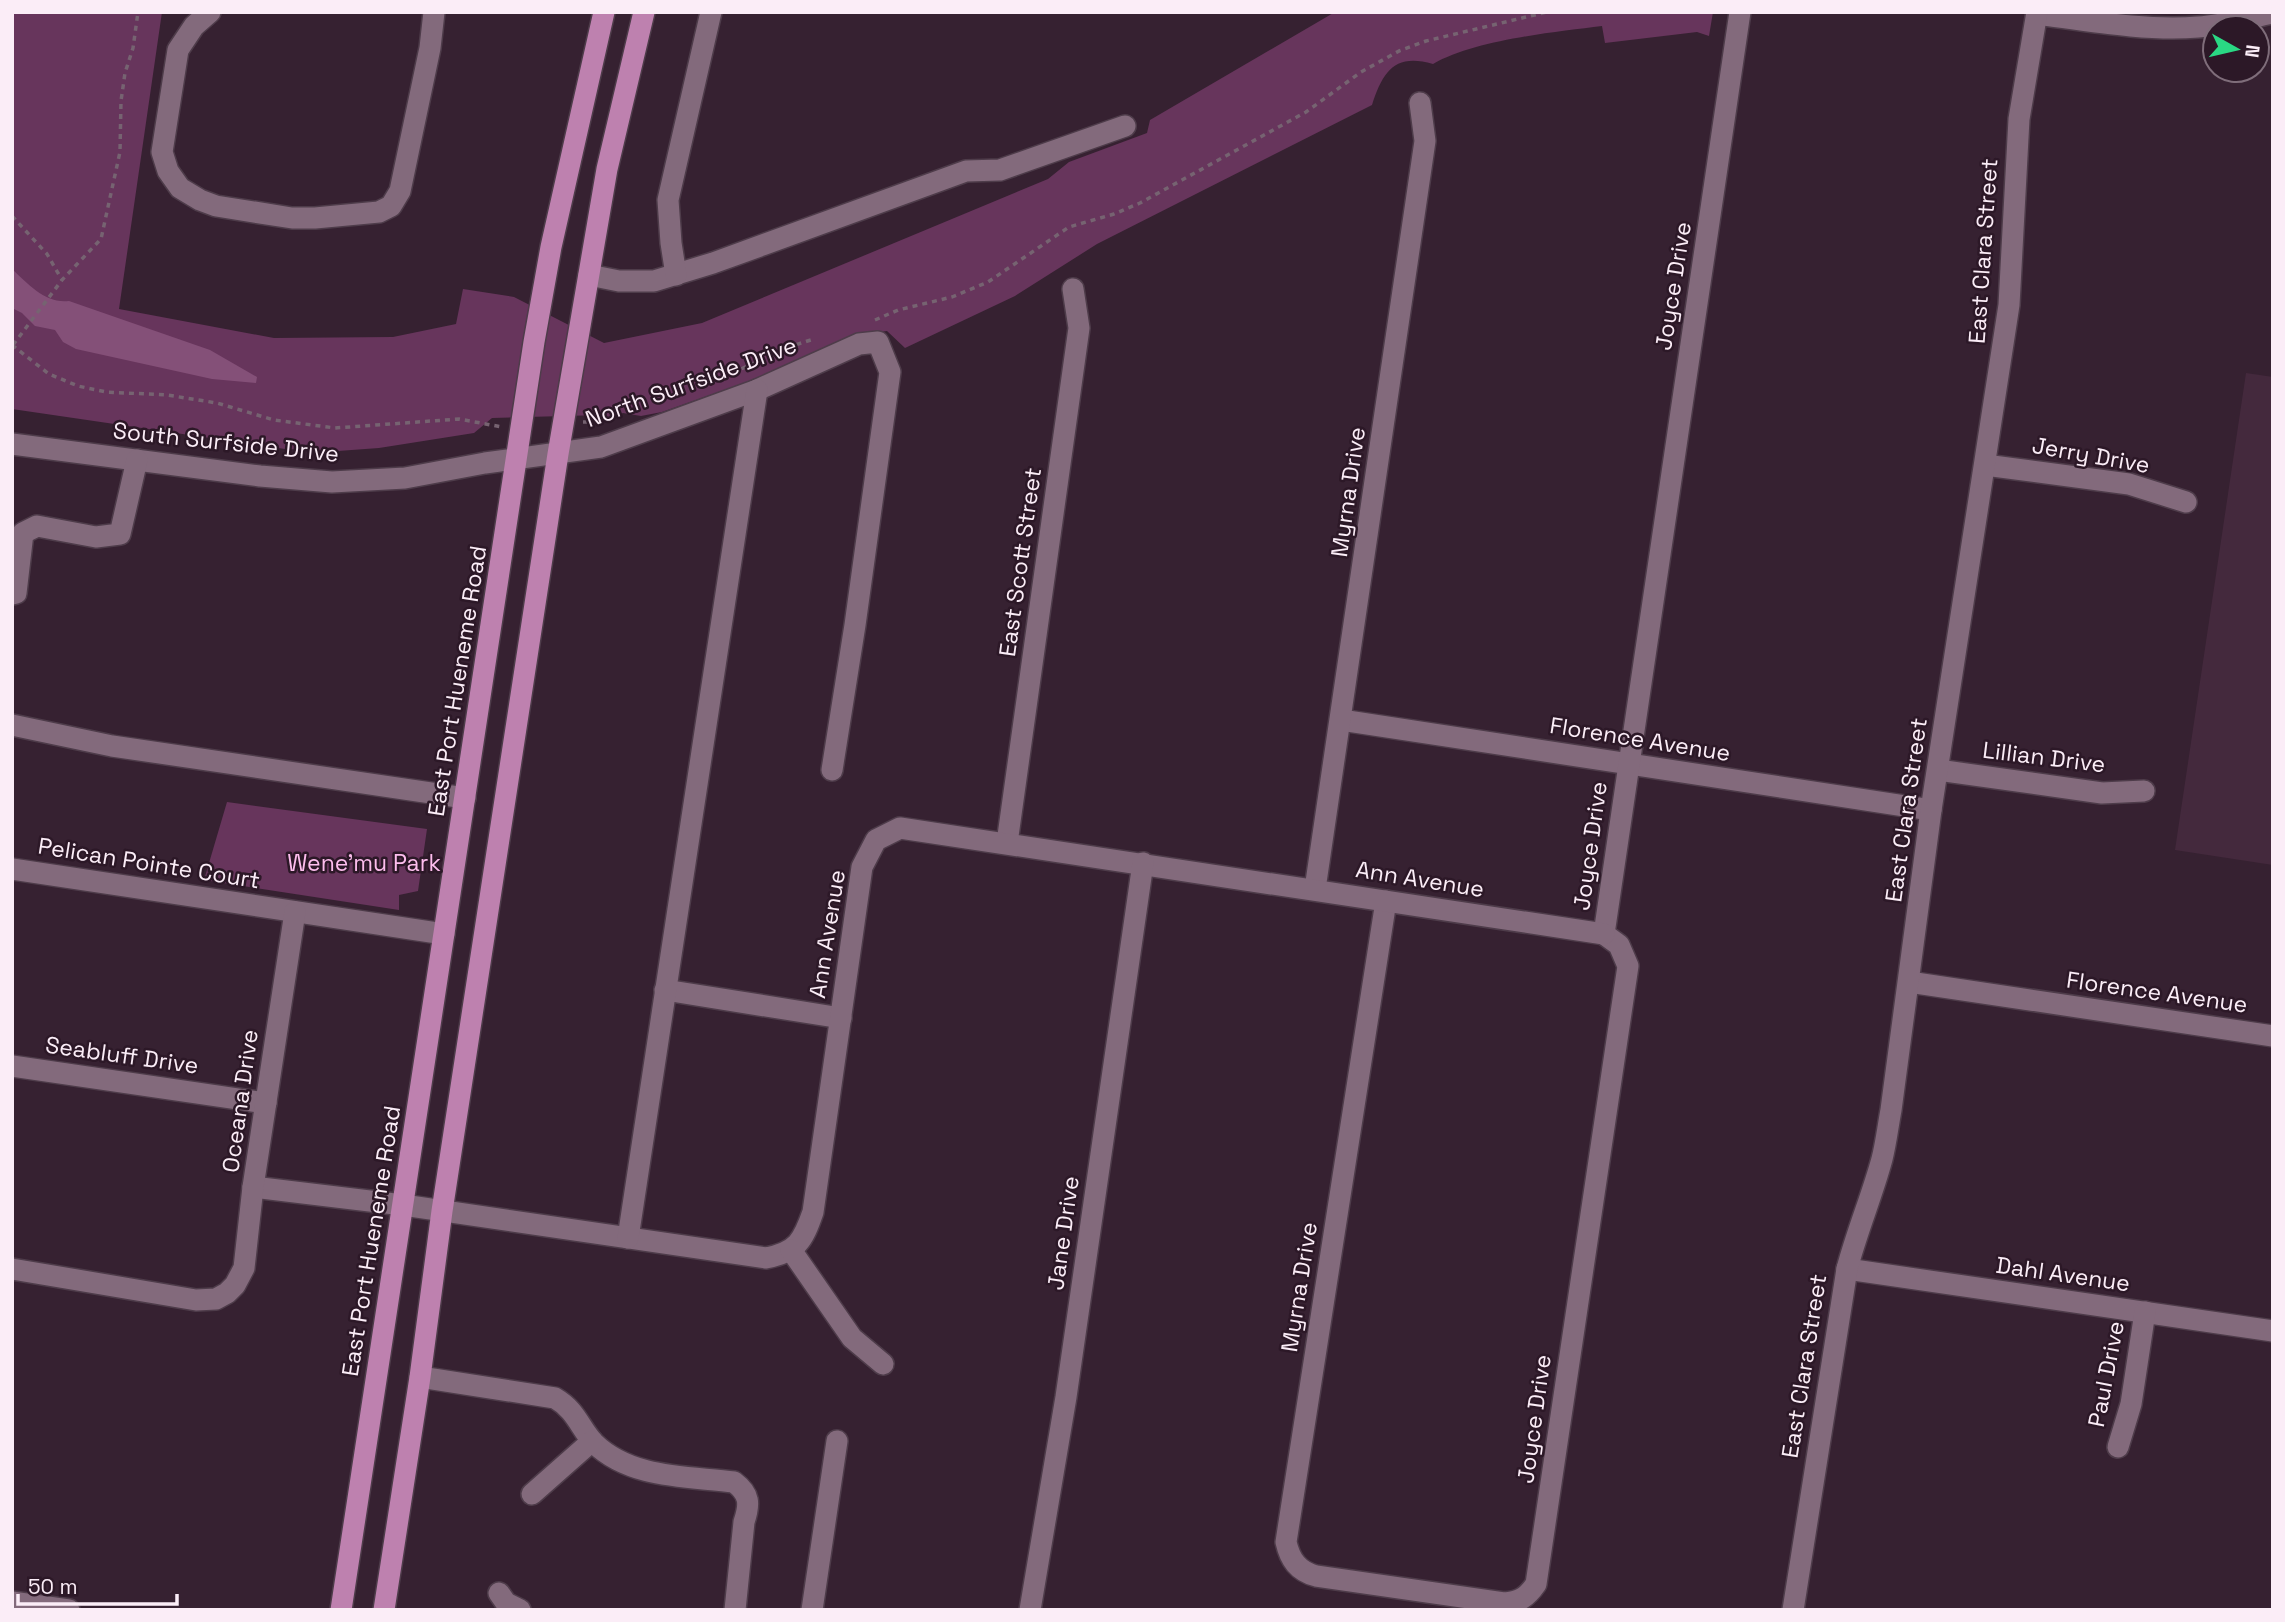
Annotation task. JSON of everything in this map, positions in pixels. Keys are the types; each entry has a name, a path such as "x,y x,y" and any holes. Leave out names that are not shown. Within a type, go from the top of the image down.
{"main road":[{"name":"East Port Hueneme Road","path":"341,1610 534,342 551,247 604,12"},
{"path":"384,1610 558,454 607,169 644,12"}],"street":[{"path":"210,12 194,26 178,51 162,152 168,171 180,188 216,206 292,218 315,218 379,212 391,206 400,191 430,48 434,12"},
{"path":"676,275 668,200 710,12"},
{"name":"Joyce Drive","path":"1405,1600 1517,1602 1527,1596 1536,1584 1628,966 1619,944 1604,933 1740,12"},
{"path":"2037,13 2148,27 2226,24 2272,14"},
{"name":"East Clara Street","path":"1793,1610 1847,1269 1858,1226 1883,1156 1931,810 2009,305 2019,120 2037,13"},
{"name":"Myrna Drive","path":"1315,889 1425,141 1420,103"},
{"path":"589,275 619,281 654,281 676,275 966,171 1000,170 1125,126"},
{"name":"East Scott Street","path":"1007,842 1079,328 1073,289"},
{"name":"North Surfside Drive","path":"517,459 601,447 757,390 859,344 878,342 890,372 832,770"},
{"path":"628,1238 757,390"},
{"name":"South Surfside Drive","path":"12,444 260,476 332,482 405,478 517,459"},
{"path":"12,594 16,593 23,533 37,526 96,537 120,534 137,460"},
{"name":"Jerry Drive","path":"1985,465 2129,484 2186,502"},
{"name":"Florence Avenue","path":"1341,720 1931,810"},
{"path":"12,725 112,746 465,798"},
{"name":"Lillian Drive","path":"1938,770 2102,793 2144,791"},
{"name":"Ann Avenue","path":"791,1250 805,1234 813,1212 862,867 876,840 900,828 1604,933"},
{"name":"Jane Drive","path":"1030,1610 1066,1397 1143,863"},
{"name":"Pelican Pointe Court","path":"12,869 444,934"},
{"name":"Myrna Drive","path":"1387,901 1286,1542 1288,1554 1297,1567 1307,1573 1405,1600"},
{"name":"Oceana Drive","path":"12,1269 196,1300 216,1298 235,1286 244,1268 295,912"},
{"name":"Florence Avenue","path":"1909,982 2273,1036"},
{"path":"665,990 841,1018"},
{"name":"Seabluff Drive","path":"12,1066 266,1103"},
{"path":"254,1187 403,1205 766,1258 791,1250 852,1338 883,1364"},
{"name":"Dahl Avenue","path":"1847,1269 2273,1331"},
{"name":"Paul Drive","path":"2118,1447 2131,1404 2145,1312"},
{"path":"419,1377 555,1398 576,1415 592,1441 613,1459 638,1470 734,1482 744,1489 749,1500 749,1509 744,1522 735,1610"},
{"path":"532,1494 592,1441"},
{"path":"812,1610 837,1441"},
{"path":"499,1593 506,1603 520,1610"},
{"path":"12,1602 69,1610"}],"path":[{"path":"138,12 121,101 120,152 103,232 94,249 62,280 12,345 49,374 78,386 106,392 167,395 217,403 274,420 309,426 365,427 459,419 496,427"},
{"path":"864,325 898,310 952,297 988,282 1069,227 1140,203 1306,112 1362,72 1399,51 1426,41 1547,12"},
{"path":"12,216 47,254 62,280"},
{"path":"699,387 795,345 818,338"},
{"path":"593,421 608,423"}],"shaded area":[{"path":"12,269 31,287 53,300 69,301 210,350 257,377 256,383 212,379 76,349 63,342 55,330 35,326 22,313 12,308"},
{"path":"2246,373 2273,377 2273,865 2175,850"}],"green space":[{"path":"12,12 162,12 119,309 274,338 393,337 456,324 463,289 514,297 604,343 702,323 1048,179 1069,162 1147,133 1150,120 1335,12 1713,12 1709,36 1697,32 1605,43 1602,26 1492,43 1433,64 1420,61 1400,63 1386,74 1372,105 1097,244 1015,296 905,348 887,331 858,335 764,376 662,412 641,416 623,413 609,418 602,415 492,418 474,433 379,448 338,451 285,449 12,409"},
{"name":"Wene'mu Park","path":"227,802 427,829 418,891 399,895 399,910 204,880"}]}
